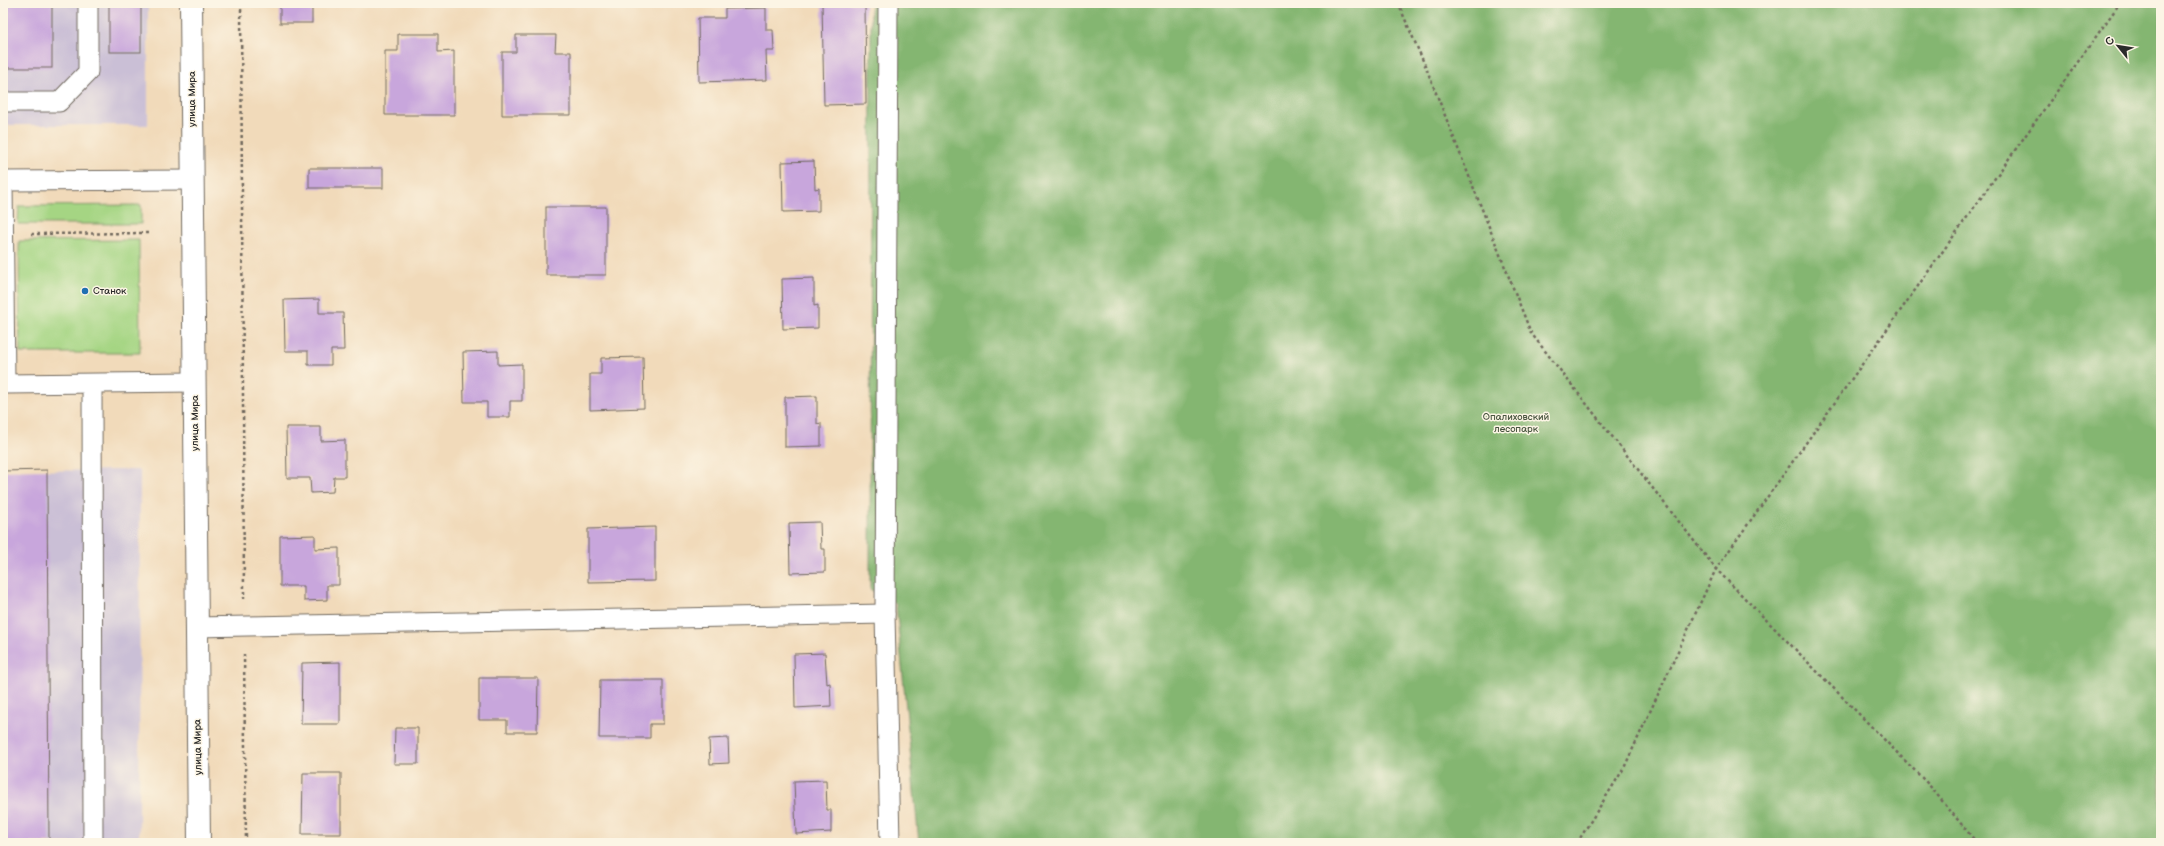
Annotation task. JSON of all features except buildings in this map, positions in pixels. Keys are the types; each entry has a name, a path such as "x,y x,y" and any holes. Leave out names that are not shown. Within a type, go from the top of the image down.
{"street":[{"name":"улица Мира","path":"191,3 199,843"}],"lane":[{"path":"3,102 59,102 88,72 88,3"},
{"path":"888,3 885,614 890,843"},
{"path":"192,180 3,181 5,384 194,382"},
{"path":"92,384 93,843"},
{"path":"196,626 885,614"}],"path":[{"path":"241,3 246,843"},
{"path":"1398,3 1427,70 1531,333 1716,569 1929,785 1977,843"},
{"path":"1577,843 1624,768 1716,569 2120,3"},
{"path":"4,234 150,233"}],"shaded area":[{"path":"3,3 148,3 148,125 3,125"},
{"path":"140,470 139,843 3,843 3,471"}],"green space":[{"name":"Опалиховский лесопарк","path":"871,3 2161,3 2161,843 919,843 896,604 870,589"},
{"path":"141,205 141,224 18,224 19,206"},
{"path":"139,240 140,353 20,353 19,241"}],"place":[{"name":"Станок","path":"85,291"}]}
